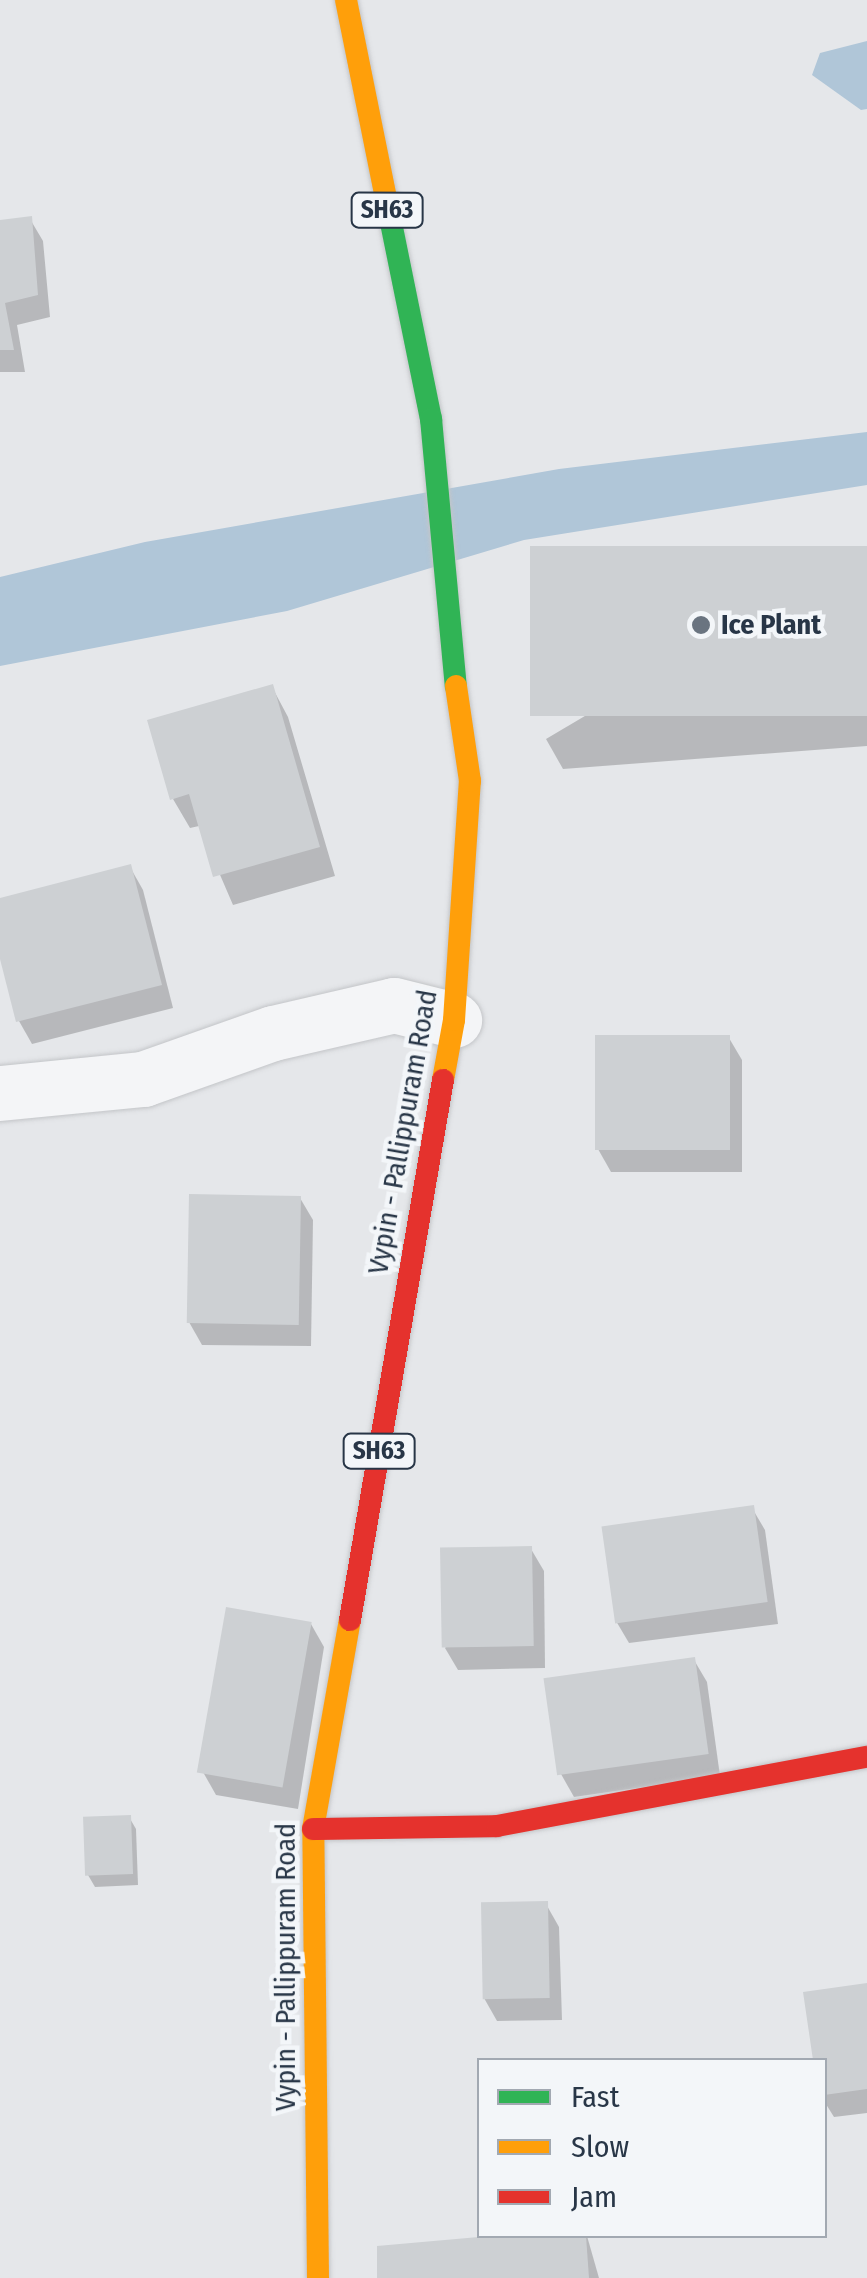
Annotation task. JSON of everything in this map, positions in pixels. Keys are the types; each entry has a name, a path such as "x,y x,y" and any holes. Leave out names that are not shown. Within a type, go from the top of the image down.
{"main road":[{"name":"Vypin - Pallippuram Road","path":"318,2278 314,1829 454,1020 470,781 448,627 431,419 346,0"},
{"path":"314,1829 497,1826 867,1758"}],"street":[{"path":"0,1093 143,1078 273,1033 394,1005 454,1020"}],"water":[{"path":"867,41 867,109 861,110 812,75 820,53"},
{"path":"867,432 867,485 524,540 287,611 0,666 0,577 145,542 559,469"}],"building":[{"path":"32,216 38,295 5,303 14,350 0,350 0,220"},
{"name":"Ice Plant","path":"530,546 867,546 867,716 530,716"},
{"path":"273,684 320,847 213,877 189,794 170,800 147,720"},
{"path":"131,864 162,985 16,1022 0,959 0,898"},
{"path":"595,1035 730,1035 730,1150 595,1150"},
{"path":"189,1194 301,1196 299,1325 187,1323"},
{"path":"754,1505 768,1602 615,1623 601,1526"},
{"path":"532,1546 534,1646 442,1648 440,1548"},
{"path":"226,1607 312,1622 283,1788 197,1772"},
{"path":"695,1657 709,1754 557,1775 543,1678"},
{"path":"131,1815 133,1874 85,1876 83,1817"},
{"path":"548,1901 550,1998 483,1999 481,1902"},
{"path":"867,1983 867,2089 827,2095 827,2058 813,2058 803,1992"},
{"path":"477,2237 586,2238 589,2278 377,2278 377,2246"}],"traffic: fast":[{"path":"386,198 431,419 456,686"}],"traffic: slow":[{"path":"346,0 386,198"},
{"path":"443,1080 454,1020 470,781 456,686"},
{"path":"318,2278 313,1829 350,1620"}],"traffic: jam":[{"path":"350,1620 443,1080"},
{"path":"313,1829 497,1826 867,1757"}],"place":[{"name":"Ice Plant","path":"701,625"}]}
